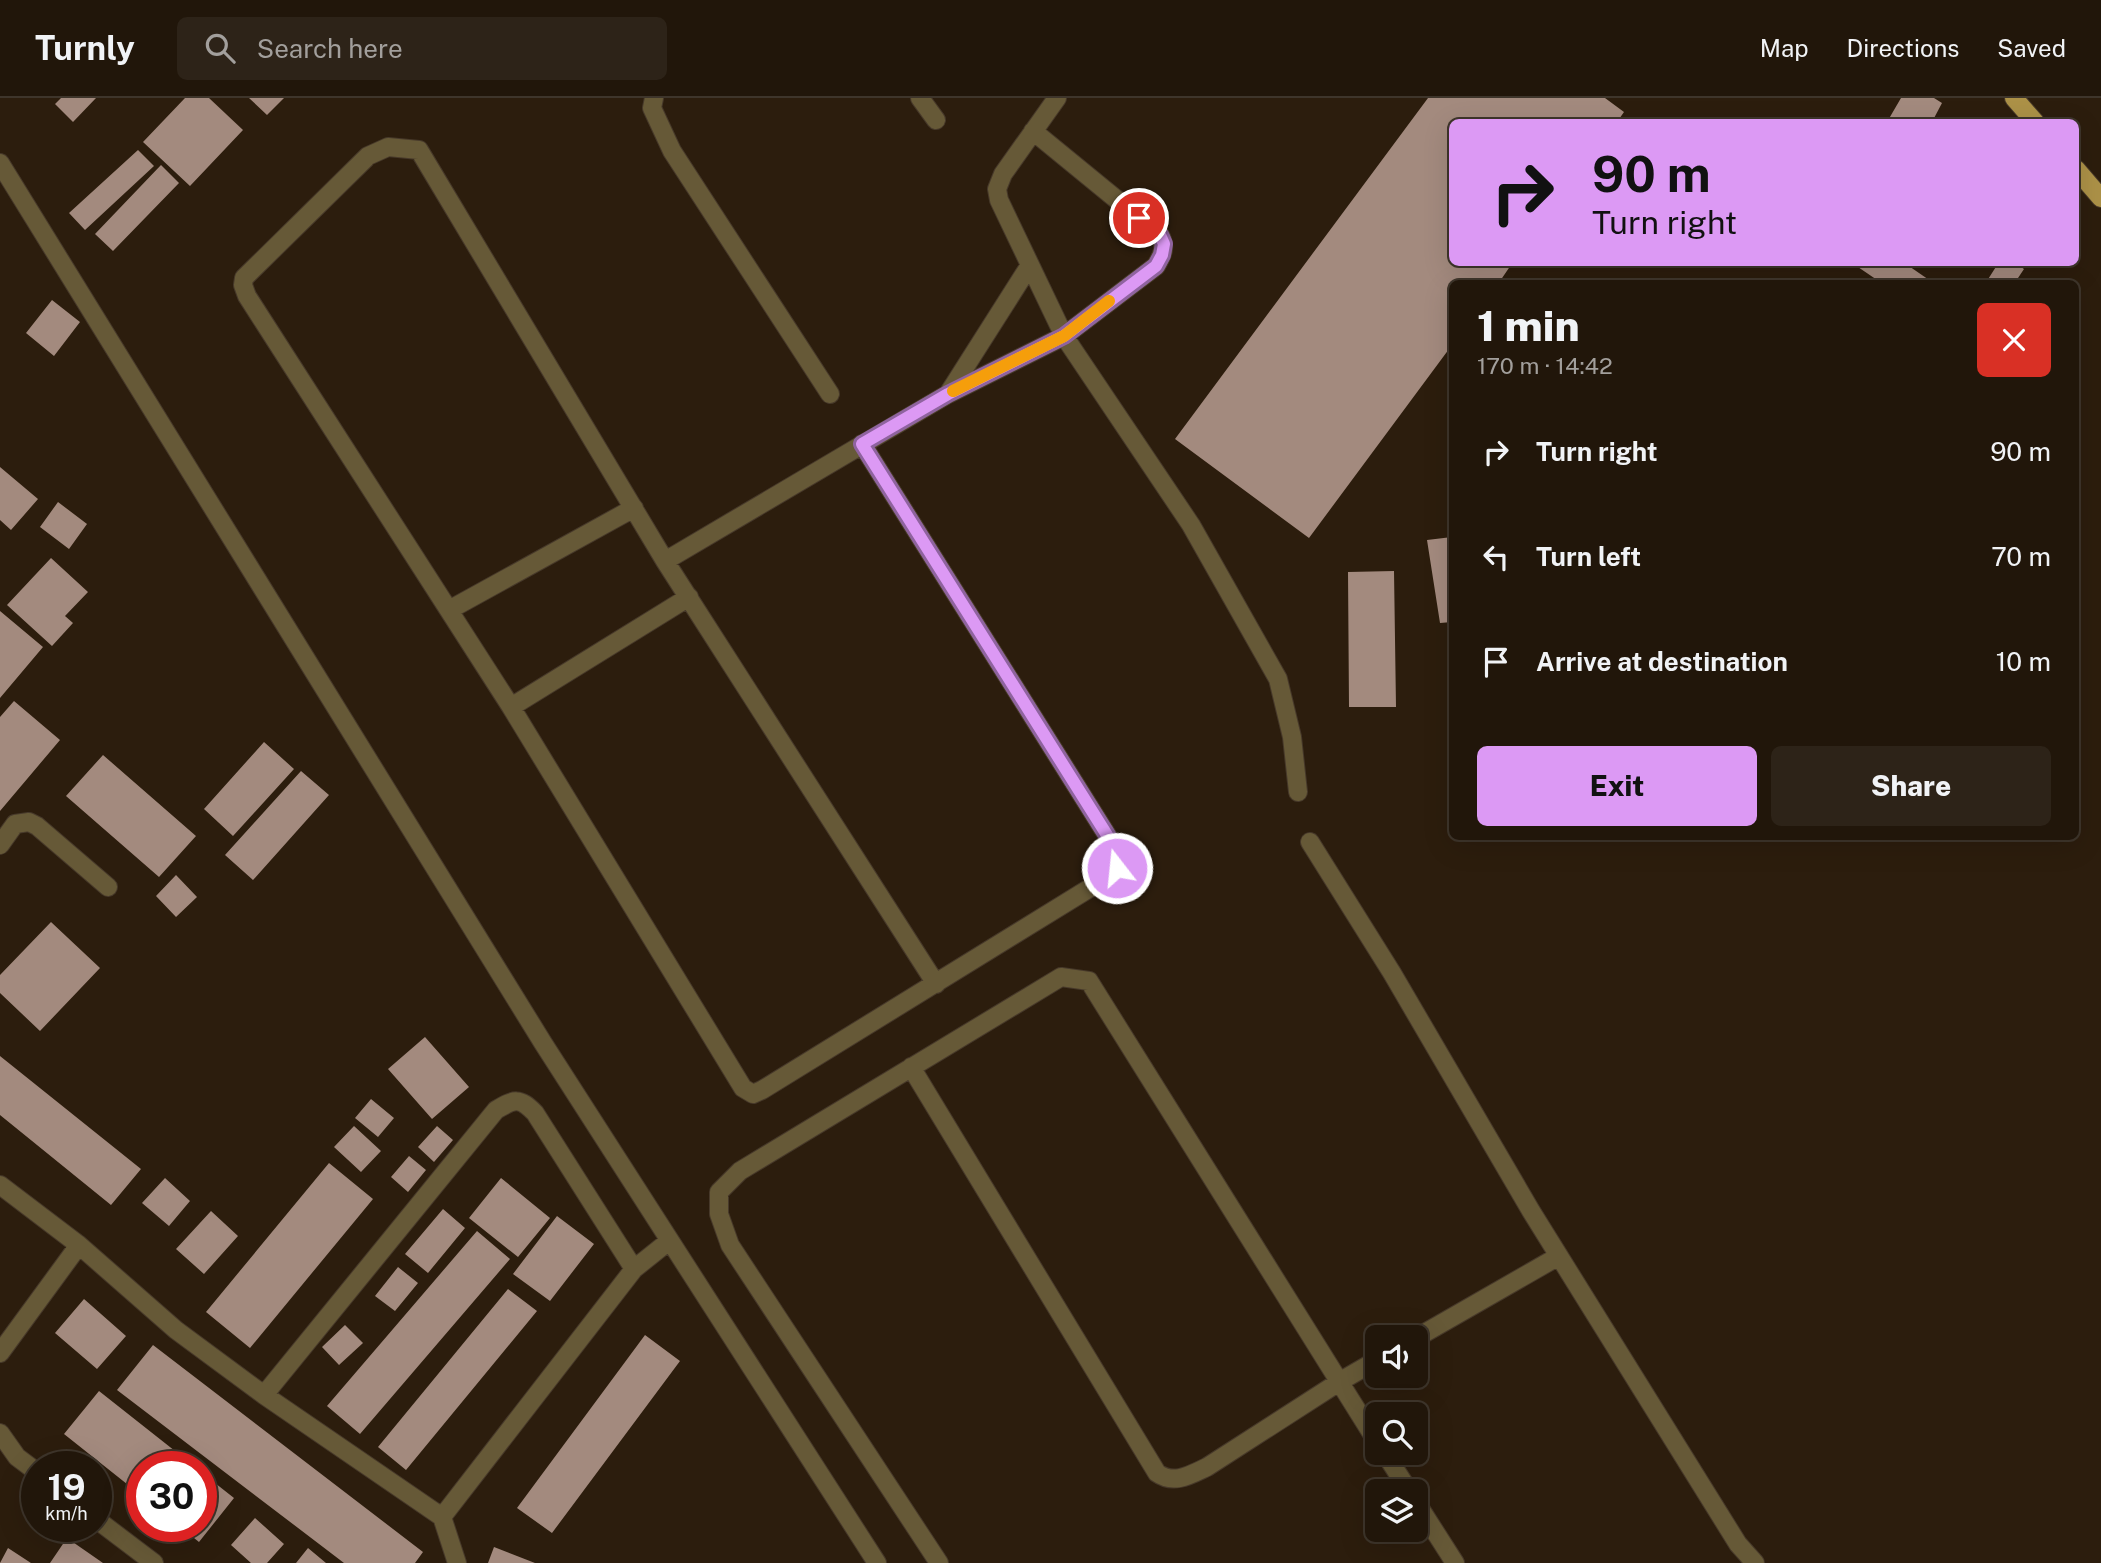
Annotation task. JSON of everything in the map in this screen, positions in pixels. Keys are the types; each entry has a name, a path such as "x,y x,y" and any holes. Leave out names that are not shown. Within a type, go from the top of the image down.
{"main road":[{"path":"2014,98 2032,119"},
{"path":"2079,172 2101,198"}],"street":[{"path":"654,98 652,108 672,151 830,394"},
{"path":"920,98 936,120"},
{"path":"1057,98 1003,174 998,189 999,200 1064,336 1191,525 1278,678 1292,737 1297,792"},
{"path":"665,561 948,394 1064,336 1156,266 1164,244 1160,235 1033,131"},
{"path":"862,444 1117,851 1119,859 1117,868 1111,875 936,984 756,1093 748,1093 510,707 247,296 243,285 248,272 368,156 388,147 419,150 665,561 936,984"},
{"path":"0,163 668,1241 877,1563"},
{"path":"948,394 1030,265"},
{"path":"449,610 634,508"},
{"path":"510,707 689,597"},
{"path":"0,845 15,824 29,822 108,887"},
{"path":"1310,842 1392,973 1559,1256 1738,1544 1755,1563"},
{"path":"939,1563 730,1245 719,1214 719,1192 740,1171 1061,977 1089,981 1365,1423"},
{"path":"911,1067 1157,1473 1165,1479 1175,1479 1207,1467 1365,1367"},
{"path":"264,1395 496,1110 514,1101 521,1101 535,1113 634,1269"},
{"path":"0,1185 79,1245 176,1330 264,1395 442,1517 457,1563"},
{"path":"442,1517 634,1269 668,1241"},
{"path":"0,1353 79,1245"},
{"path":"1428,1331 1559,1256"},
{"path":"0,1433 8,1456"},
{"path":"1428,1521 1455,1563"},
{"path":"112,1530 154,1563"},
{"path":"1738,1544 1745,1563"}],"building":[{"path":"61,98 96,98 73,122 55,104"},
{"path":"185,98 209,98 243,130 190,186 143,142"},
{"path":"249,98 284,98 267,115"},
{"path":"1428,98 1605,98 1624,112 1619,119 1449,119 1449,266 1510,266 1501,280 1449,280 1449,349 1309,538 1175,439"},
{"path":"1901,98 1934,98 1942,103 1934,119 1889,119"},
{"path":"138,150 154,166 85,230 69,213"},
{"path":"161,165 179,183 113,251 95,234"},
{"path":"1856,266 1909,266 1929,280 1877,280"},
{"path":"1996,266 2020,266 2024,269 2017,280 1988,280"},
{"path":"52,300 80,322 54,356 26,333"},
{"path":"0,467 38,499 11,530 0,520"},
{"path":"58,502 87,524 69,549 40,527"},
{"path":"1449,537 1449,622 1440,623 1427,540"},
{"path":"51,558 88,592 65,616 73,623 52,646 7,605"},
{"path":"1394,571 1396,707 1349,707 1348,572"},
{"path":"0,611 43,647 0,698"},
{"path":"14,701 60,740 0,811 0,717"},
{"path":"264,742 294,769 233,836 204,809"},
{"path":"103,755 196,836 159,877 66,796"},
{"path":"301,771 329,795 253,880 225,855"},
{"path":"176,875 197,897 176,917 156,896"},
{"path":"51,922 100,968 40,1031 0,993 0,975"},
{"path":"425,1037 469,1087 432,1119 388,1069"},
{"path":"0,1056 141,1169 111,1205 0,1115"},
{"path":"371,1099 394,1118 378,1137 355,1118"},
{"path":"354,1126 381,1151 361,1172 334,1147"},
{"path":"437,1126 453,1140 434,1162 418,1147"},
{"path":"409,1156 426,1170 408,1192 391,1177"},
{"path":"329,1163 373,1199 250,1348 206,1312"},
{"path":"165,1178 190,1201 169,1226 142,1203"},
{"path":"501,1178 550,1218 518,1257 469,1218"},
{"path":"443,1209 465,1228 428,1273 405,1254"},
{"path":"211,1211 238,1236 204,1274 176,1249"},
{"path":"557,1216 594,1244 550,1301 513,1274"},
{"path":"477,1231 510,1259 360,1434 327,1406"},
{"path":"398,1267 418,1283 395,1311 375,1296"},
{"path":"508,1289 537,1311 406,1470 378,1447"},
{"path":"84,1299 126,1336 97,1369 55,1333"},
{"path":"345,1325 363,1343 339,1365 322,1347"},
{"path":"645,1335 680,1361 552,1533 517,1508"},
{"path":"153,1345 423,1552 415,1563 344,1563 217,1466 217,1451 197,1451 117,1390"},
{"path":"99,1391 175,1451 126,1451 126,1483 112,1472 112,1451 85,1451 64,1434"},
{"path":"217,1485 234,1498 217,1519"},
{"path":"255,1518 284,1544 267,1563 251,1563 231,1545"},
{"path":"64,1542 73,1542 103,1563 50,1563"},
{"path":"494,1547 535,1563 488,1563"},
{"path":"8,1548 31,1563 0,1563"},
{"path":"308,1548 326,1563 296,1563"}],"slow traffic":[{"path":"953,391 1064,336 1109,301"}],"route":[{"path":"1117,868 1117,851 862,444 948,394 1064,336 1156,266 1164,244 1160,235 1139,218"}]}
